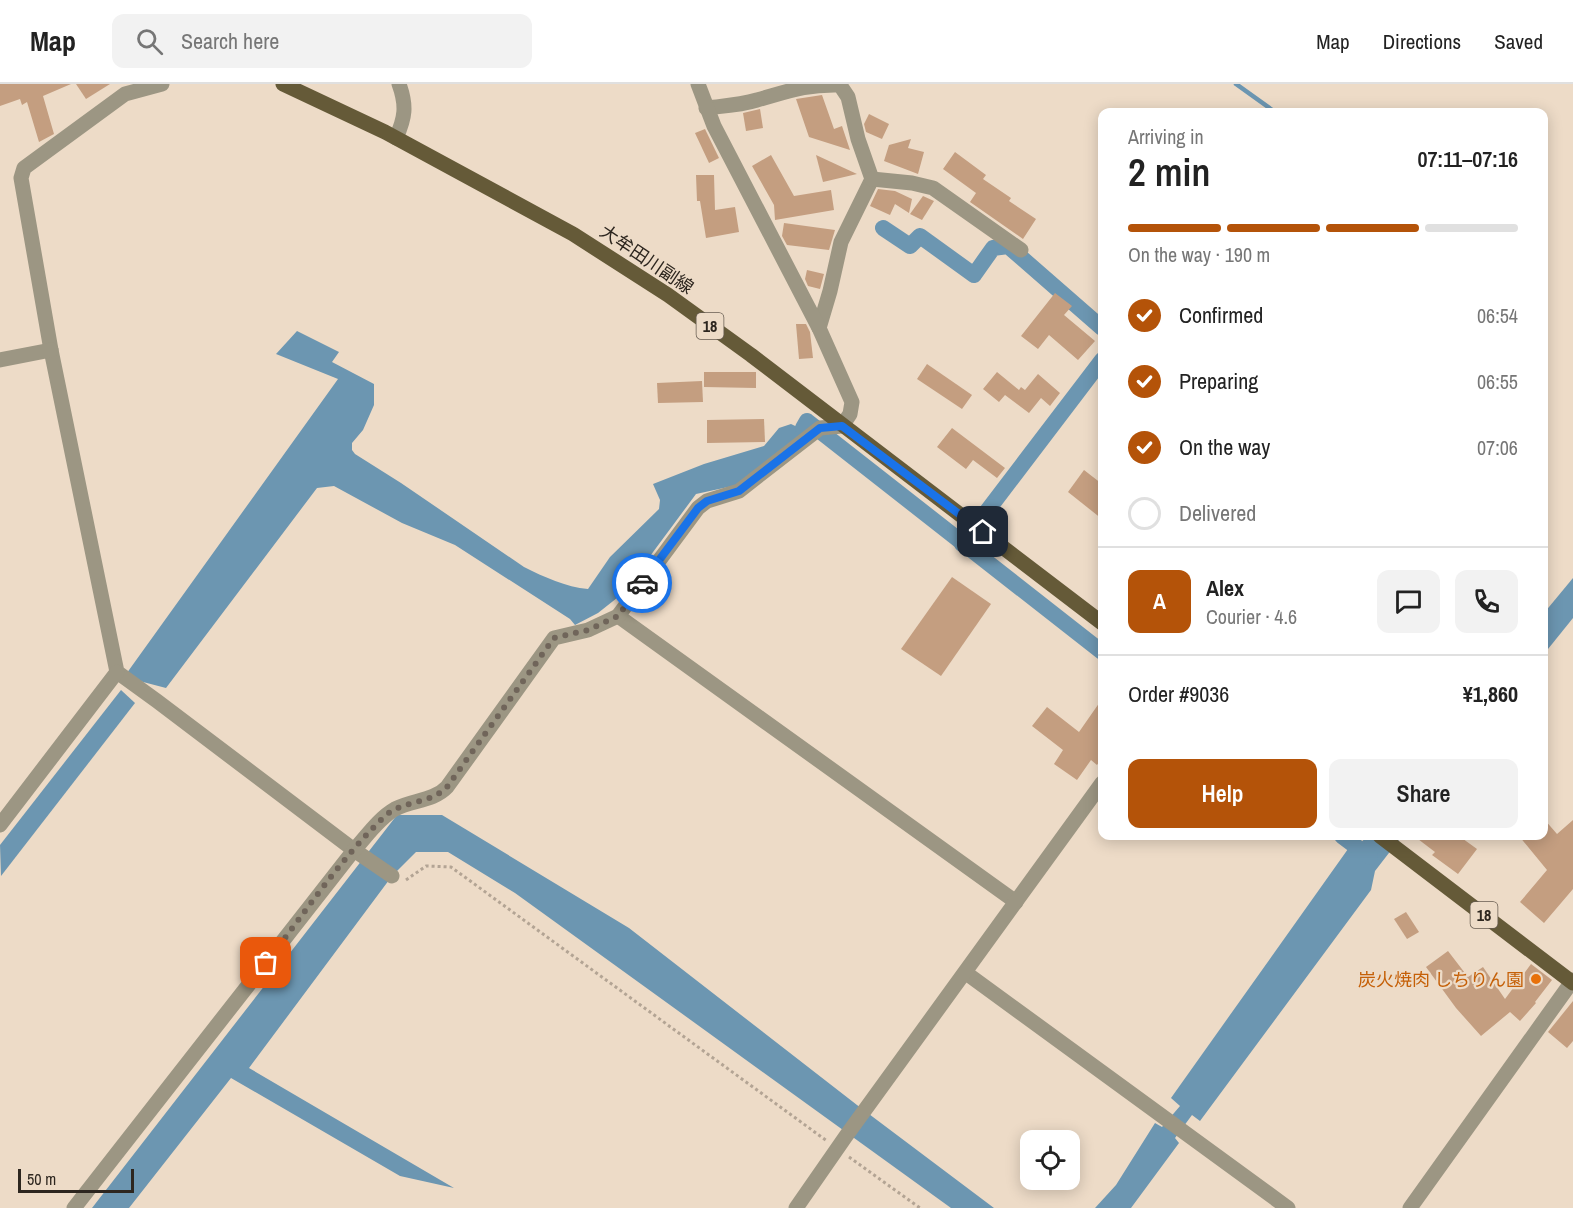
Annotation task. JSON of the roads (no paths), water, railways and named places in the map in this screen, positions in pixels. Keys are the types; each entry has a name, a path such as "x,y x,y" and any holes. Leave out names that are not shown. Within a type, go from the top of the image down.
{"main road":[{"name":"大牟田川副線","path":"283,84 396,138 573,234 668,295 751,355 1098,621"},
{"name":"18","path":"1385,840 1572,982"}],"street":[{"path":"162,84 125,94 24,168 21,177 51,350 121,675 392,876"},
{"path":"396,138 404,120 404,97 399,84"},
{"path":"74,1208 359,853 387,814 397,808 441,794 554,638 588,630 618,616 698,508 707,501 739,491 820,428 842,426 850,414 852,402 819,328 706,108 698,84"},
{"path":"706,108 756,101 797,88 819,85 841,85 848,97 858,139 872,179 841,242 819,328"},
{"path":"872,179 912,183 933,188 1021,250"},
{"path":"0,360 51,350"},
{"path":"618,616 1016,902"},
{"path":"0,825 121,675"},
{"path":"796,1208 1098,789"},
{"path":"966,973 1288,1208"},
{"path":"1410,1208 1572,982"}],"water":[{"path":"297,331 339,352 332,362 374,384 374,405 363,430 352,443 352,450 355,454 524,567 555,581 580,588 588,589 610,557 659,509 660,500 653,484 704,464 764,446 779,428 791,424 808,432 742,484 696,494 622,594 598,613 575,625 570,619 455,545 402,523 334,486 317,488 166,688 124,677 338,379 276,354"},
{"path":"1573,578 1573,618 1548,649 1548,608"},
{"path":"121,690 135,703 1,876 0,845"},
{"path":"397,815 442,815 629,928 994,1208 951,1208 515,893 448,852 416,852 392,876 249,1068 454,1188 400,1176 231,1078 129,1208 92,1208"},
{"path":"1363,840 1399,840 1375,871 1371,890 1200,1121 1192,1115 1175,1138 1179,1143 1131,1208 1095,1208 1116,1185 1155,1123 1162,1127 1180,1106 1171,1098 1348,849 1354,843 1359,845"}],"waterway":[{"path":"1236,84 1269,108"},
{"path":"883,228 910,246 920,236 974,275 993,248 1008,246 1098,325"},
{"path":"962,544 1098,365"},
{"path":"803,428 807,421 1098,649"},
{"path":"1347,840 1370,857"}],"place":[{"name":"炭火焼肉 しちりん園","path":"1536,979"}]}
